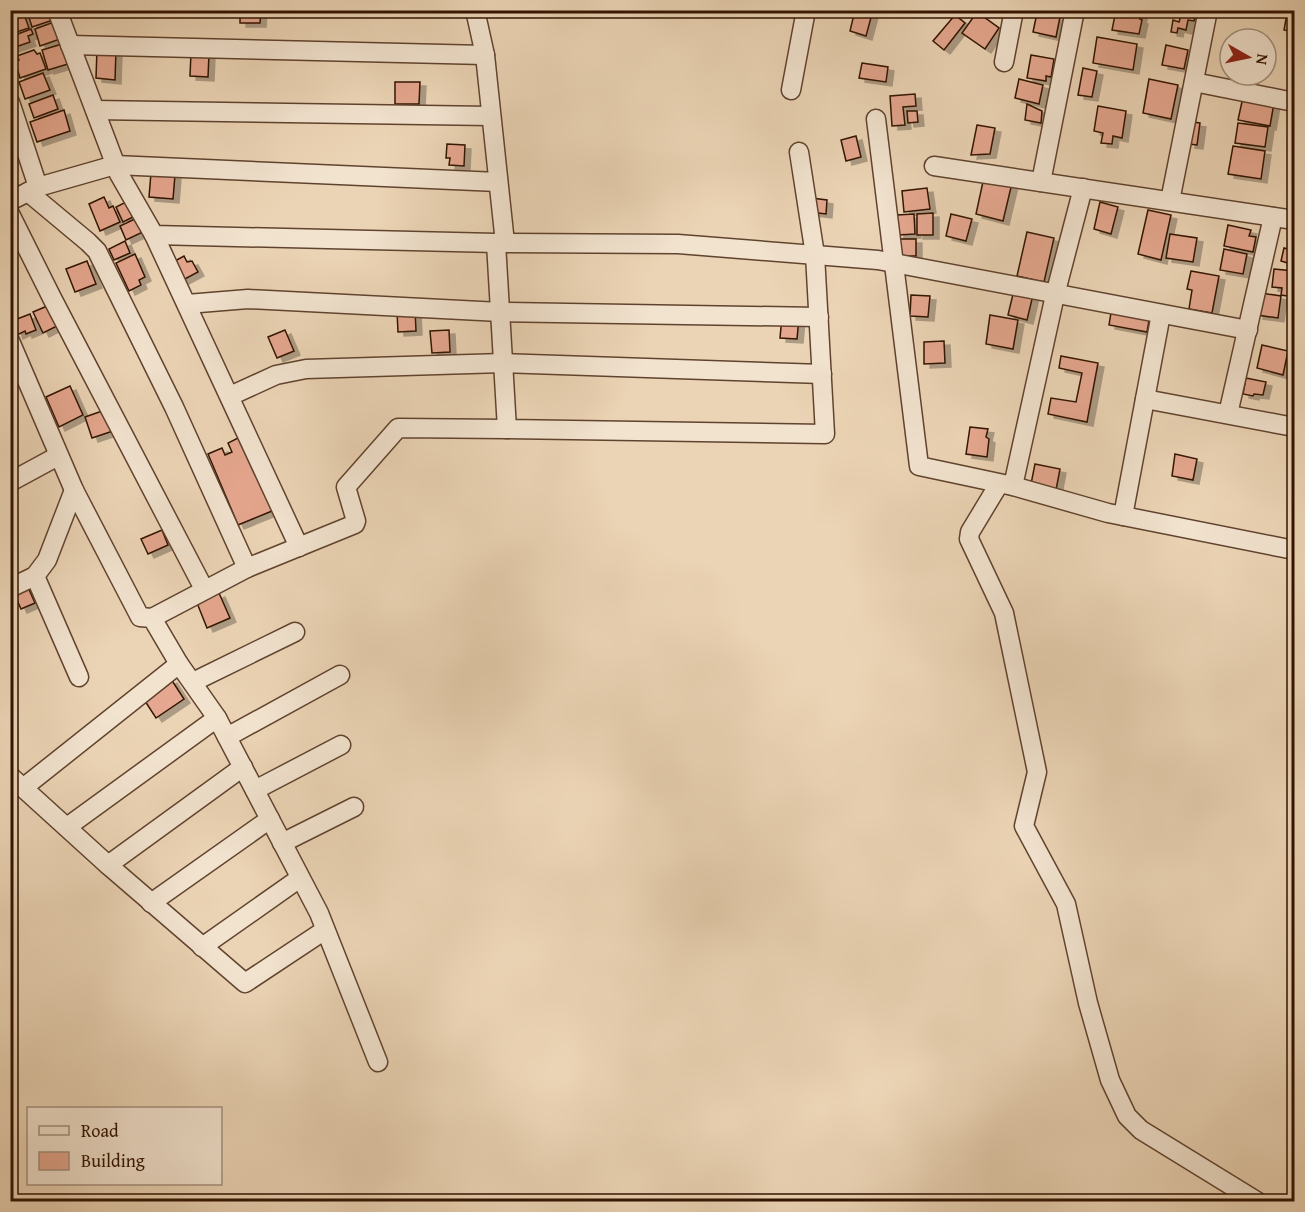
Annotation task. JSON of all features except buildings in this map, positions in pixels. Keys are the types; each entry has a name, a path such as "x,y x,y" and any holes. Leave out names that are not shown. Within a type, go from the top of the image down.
{"street":[{"path":"57,10 115,165 154,235 299,548"},
{"path":"475,10 485,55 498,182 500,312 507,429"},
{"path":"791,90 806,10"},
{"path":"1004,62 1014,10"},
{"path":"1041,182 1075,10"},
{"path":"1170,201 1208,10"},
{"path":"70,45 485,55"},
{"path":"1194,82 1294,102"},
{"path":"10,102 33,190 97,251 174,407 247,568"},
{"path":"95,110 491,116"},
{"path":"876,119 920,466 1006,485 1123,516 1294,549"},
{"path":"10,341 74,490 140,617 153,618 247,568 355,524 346,487 398,428 825,434 815,255 799,152"},
{"path":"10,201 33,190 115,165 498,182"},
{"path":"934,166 1294,220"},
{"path":"1083,188 1006,485 970,532 969,539 1004,613 1037,772 1024,826 1066,904 1086,995 1110,1080 1123,1110 1141,1130 1258,1202"},
{"path":"10,214 204,589"},
{"path":"1228,414 1273,217"},
{"path":"154,235 500,243 678,244 815,255 894,263 1248,330"},
{"path":"187,304 248,299 500,312 819,317"},
{"path":"1123,516 1161,314"},
{"path":"230,396 291,370 503,363 822,374"},
{"path":"1145,399 1294,427"},
{"path":"10,482 58,456"},
{"path":"10,588 34,576 51,553 74,490"},
{"path":"34,576 79,677"},
{"path":"153,618 179,664 217,718 300,878 325,930 378,1062"},
{"path":"193,682 295,632"},
{"path":"179,664 17,782 108,865 245,983 325,930"},
{"path":"227,737 340,675"},
{"path":"67,827 217,718"},
{"path":"255,790 341,745"},
{"path":"108,865 243,767"},
{"path":"282,843 354,807"},
{"path":"152,903 270,819"},
{"path":"202,947 300,878"}]}
